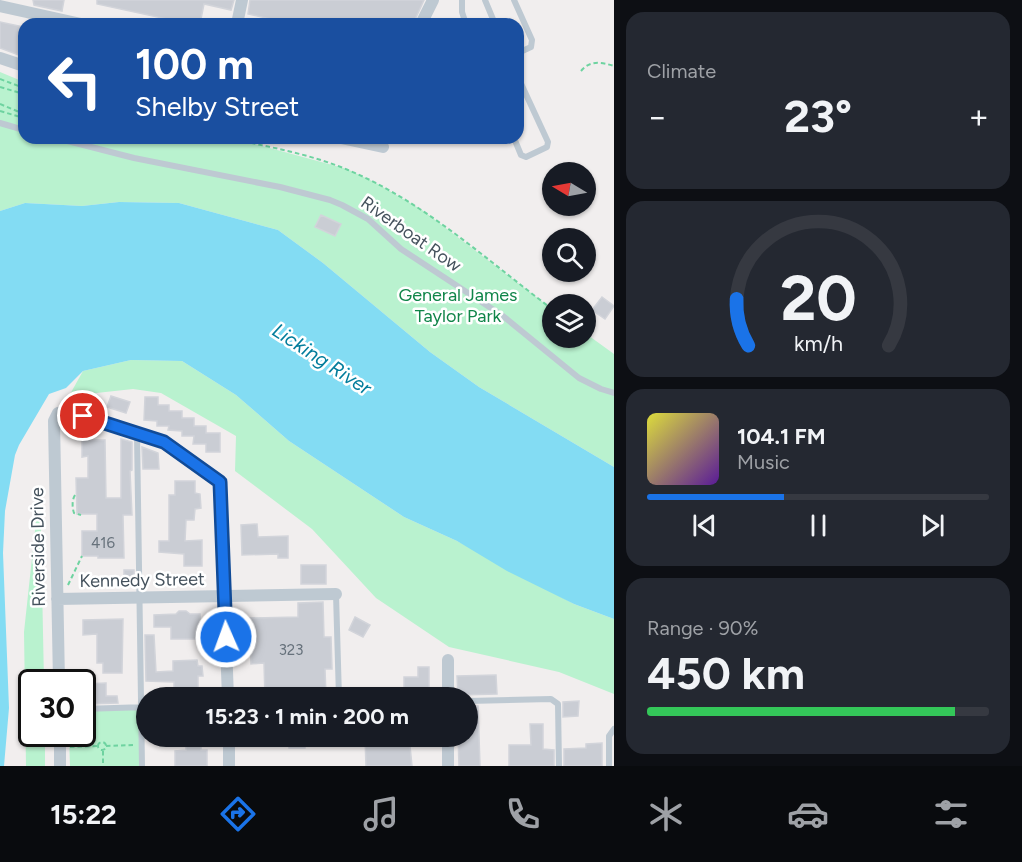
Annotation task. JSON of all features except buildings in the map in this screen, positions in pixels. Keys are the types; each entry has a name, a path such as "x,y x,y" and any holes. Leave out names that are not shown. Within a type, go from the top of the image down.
{"street":[{"path":"238,18 242,0"},
{"path":"424,18 433,0"},
{"path":"0,6 54,18"},
{"path":"0,58 18,64"},
{"path":"369,144 383,147"},
{"name":"Riverside Drive","path":"62,669 57,599 54,421 58,413 65,411 137,433"},
{"path":"137,433 164,442 220,482 228,687"},
{"name":"Kennedy Street","path":"57,599 336,594"},
{"path":"447,660 447,687"},
{"path":"60,747 60,766"},
{"path":"229,747 229,766"},
{"path":"448,747 448,766"}],"lane":[{"path":"462,0 465,18"},
{"path":"485,0 492,18"},
{"path":"514,0 522,18"},
{"path":"524,22 532,40 531,47 524,50"},
{"path":"516,144 521,155 526,157 548,147 548,142 524,90"},
{"path":"0,123 18,128"},
{"name":"Riverboat Row","path":"79,144 330,200 368,219 401,249 503,316 579,378 614,393"},
{"path":"137,433 139,598 143,687"},
{"path":"336,594 339,687"},
{"path":"478,701 551,699 558,704 559,766"},
{"path":"96,709 136,707"},
{"path":"609,766 609,735 614,729"},
{"path":"142,747 142,766"}],"path":[{"path":"582,71 586,65 592,63 614,66"},
{"path":"0,79 18,86"},
{"path":"0,87 18,92"},
{"path":"0,104 18,113"},
{"path":"0,111 18,115"},
{"path":"252,144 336,166 376,183 422,210 542,301"},
{"path":"75,495 74,513 81,515"},
{"path":"66,506 75,505"},
{"path":"65,588 70,584 82,556"},
{"path":"103,750 98,747 102,742 106,746 136,745"},
{"path":"103,766 103,750 106,746"}],"green space":[{"name":"General James Taylor Park","path":"0,72 18,80 18,144 255,144 347,169 422,210 542,301 542,348 596,348 596,341 614,354 614,467 479,387 430,352 323,263 278,230 179,203 119,202 82,206 25,203 0,211"},
{"path":"131,360 182,361 236,395 289,441 404,517 457,541 574,604 614,619 614,694 559,672 449,647 376,598 312,529 235,471 236,436 161,393 133,389 69,396 83,371"},
{"path":"40,484 44,669 25,669 24,632"},
{"path":"136,707 136,747 142,747 142,766 70,766 69,747 96,747 96,709"},
{"path":"26,747 45,747 45,766 26,766"}],"water":[{"name":"Licking River","path":"119,202 179,203 278,230 323,263 430,352 479,387 614,467 614,619 574,604 507,571 457,541 404,517 289,441 236,395 182,361 131,360 83,371 66,388 49,394 15,455 5,511 3,553 9,708 4,766 0,766 0,211 25,203 82,206"}],"route":[{"path":"83,416 164,442 220,482 226,637"}]}
